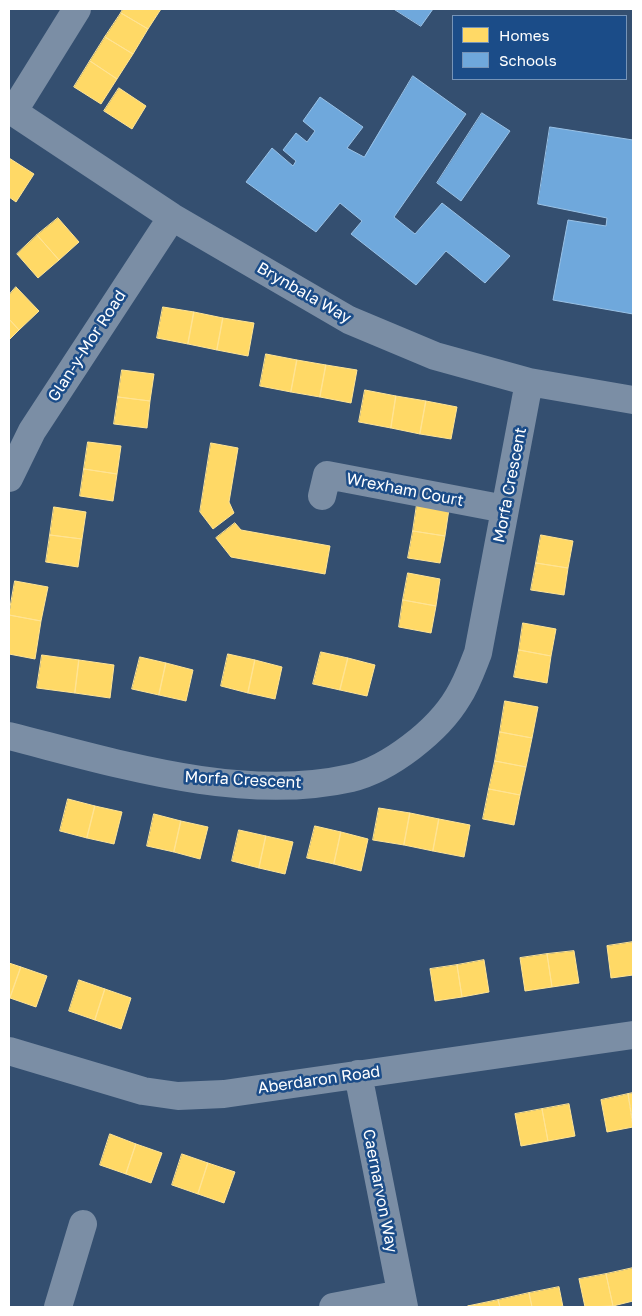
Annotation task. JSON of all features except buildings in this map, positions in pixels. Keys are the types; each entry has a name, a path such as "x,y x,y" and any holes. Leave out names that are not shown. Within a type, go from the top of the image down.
{"street":[{"path":"11,111 77,9"},
{"name":"Brynbala Way","path":"11,111 172,217 349,320 435,356 529,382 633,400"},
{"name":"Glan-y-Mor Road","path":"9,478 32,431 172,217"},
{"name":"Morfa Crescent","path":"9,736 166,775 204,781 282,786 318,783 353,777 382,766 408,749 434,726 457,699 470,675 478,652 529,382"},
{"name":"Wrexham Court","path":"322,496 327,475 505,508"},
{"name":"Aberdaron Road","path":"9,1051 143,1091 178,1096 224,1094 633,1036"},
{"name":"Caernarvon Way","path":"358,1074 402,1300"},
{"path":"58,1307 82,1224"},
{"path":"333,1307 402,1300"}]}
